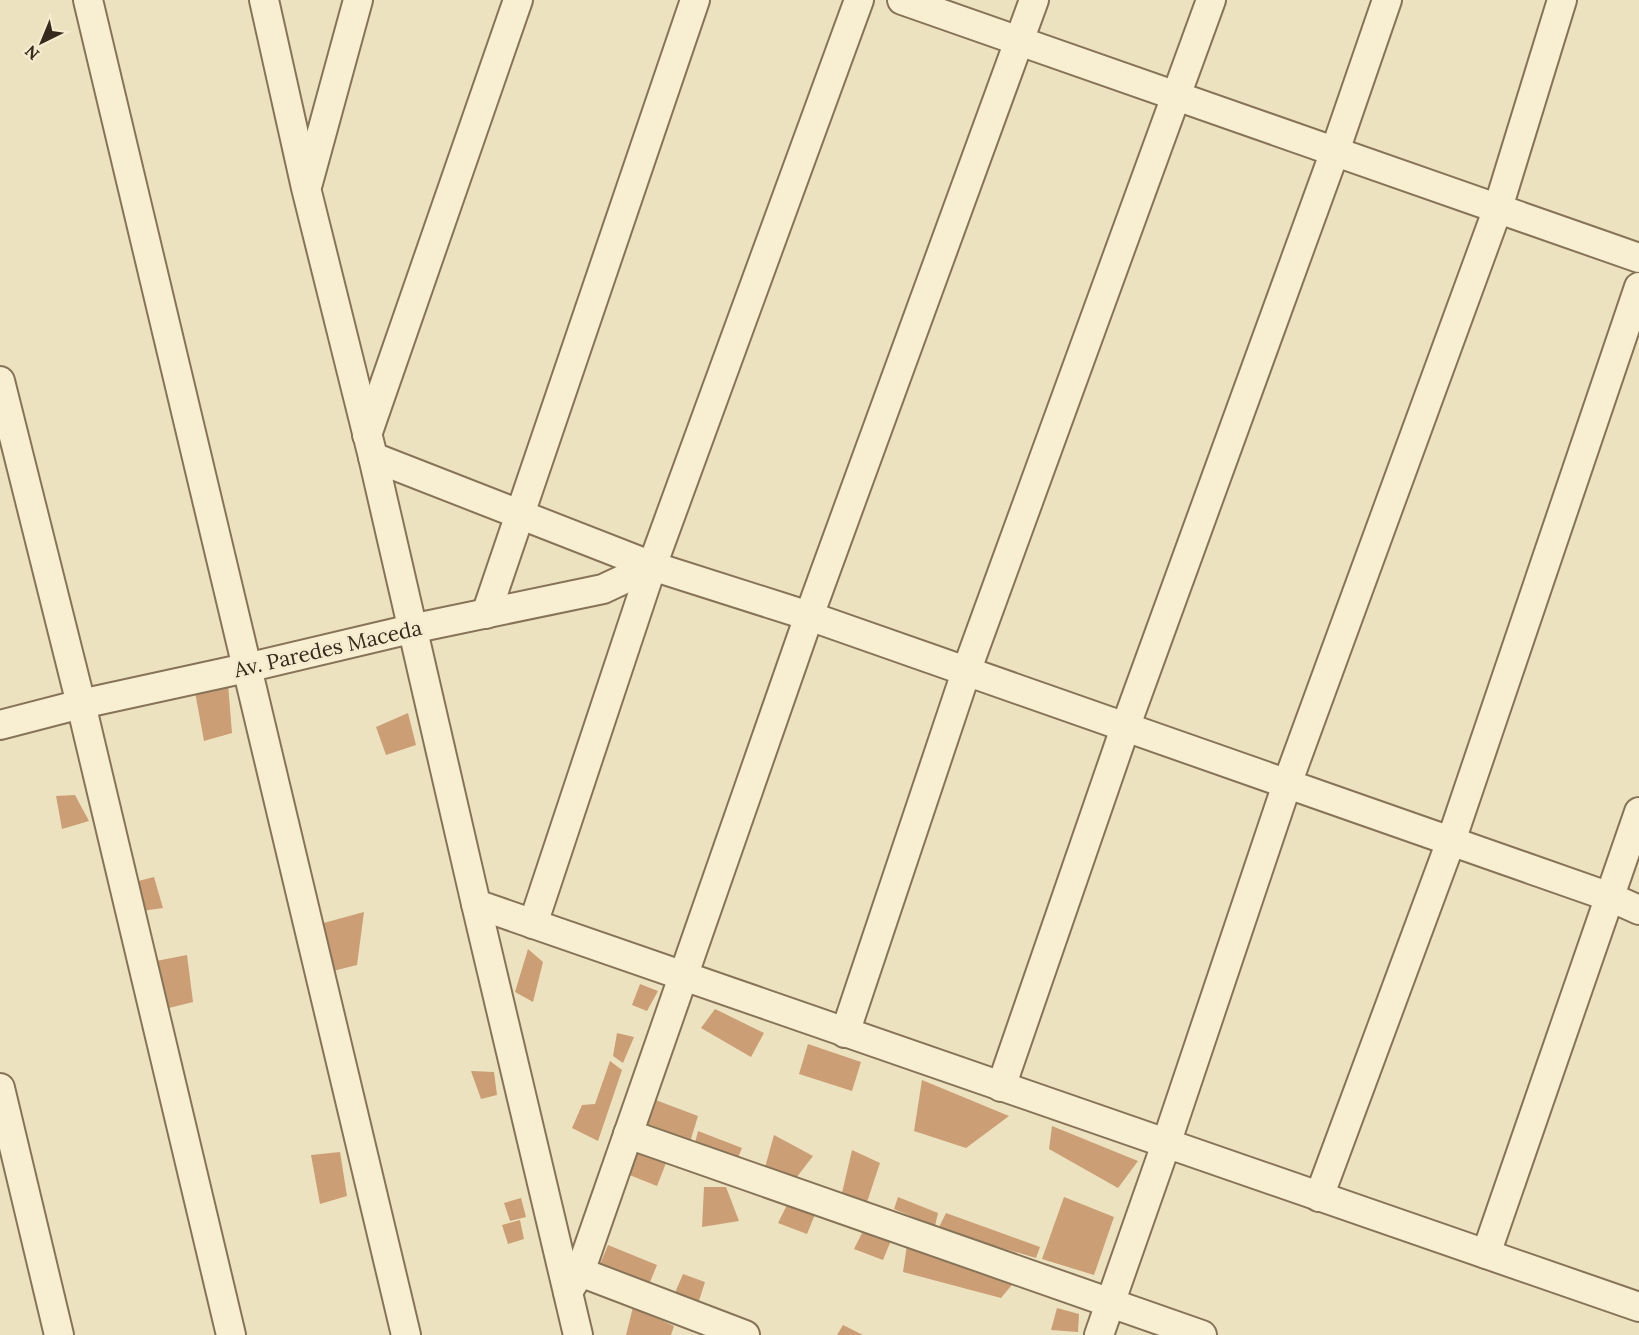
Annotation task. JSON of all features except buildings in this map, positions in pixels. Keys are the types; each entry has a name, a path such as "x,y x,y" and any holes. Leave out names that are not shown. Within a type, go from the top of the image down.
{"street":[{"path":"88,0 406,1335"},
{"path":"264,0 306,188 370,446 476,904 574,1282 578,1335"},
{"path":"306,188 357,0"},
{"path":"370,446 518,0"},
{"path":"486,614 695,0"},
{"path":"532,924 652,566 859,0"},
{"path":"902,0 1639,258"},
{"path":"574,1282 809,616 1034,0"},
{"path":"845,1033 966,672 1210,0"},
{"path":"1001,1087 1125,728 1335,151 1387,0"},
{"path":"1099,1335 1287,784 1498,208 1562,0"},
{"path":"1319,1197 1451,841 1639,287"},
{"path":"0,381 81,704 231,1335"},
{"path":"370,446 520,513 652,566 809,616 1610,897 1639,910"},
{"name":"Av. Paredes Maceda","path":"0,725 81,704 411,629 603,589 652,566"},
{"path":"1486,1254 1639,812"},
{"path":"476,904 1639,1307"},
{"path":"0,1088 59,1335"},
{"path":"628,1134 1202,1335"},
{"path":"574,1282 745,1335"}]}
